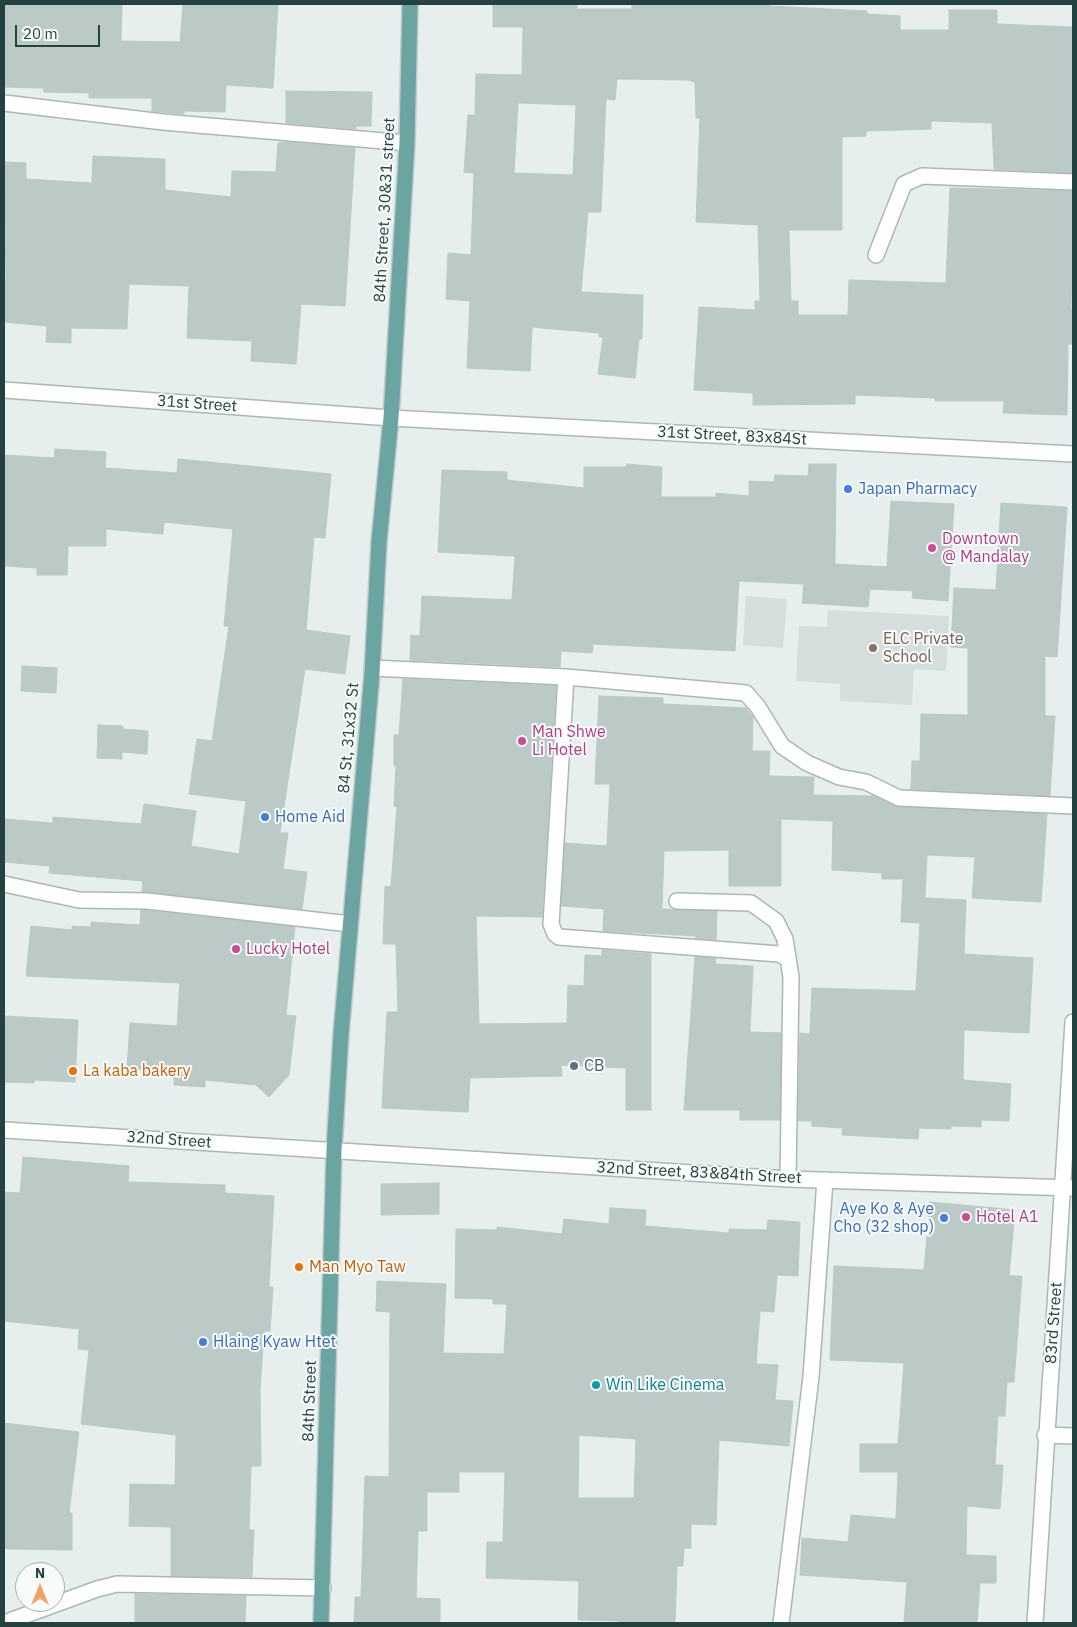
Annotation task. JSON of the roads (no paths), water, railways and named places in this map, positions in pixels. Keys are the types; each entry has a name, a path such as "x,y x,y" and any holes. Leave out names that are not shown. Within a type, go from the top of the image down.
{"main road":[{"name":"84th Street, 30&31 street","path":"390,418 407,143 410,4"},
{"name":"84 St, 31x32 St","path":"334,1150 350,924 372,668 379,542 390,418"},
{"name":"84th Street","path":"321,1623 334,1150"}],"street":[{"path":"4,103 162,122 407,143"},
{"path":"876,255 904,184 922,176 1073,182"},
{"name":"31st Street","path":"4,390 390,418"},
{"name":"31st Street, 83x84St","path":"390,418 1073,454"},
{"path":"372,668 566,677 746,693 758,707 782,746 807,763 831,774 866,782 899,798 1073,806"},
{"path":"566,677 551,924 553,932 559,937 779,954 787,958"},
{"path":"4,884 80,900 148,901 183,904 350,924"},
{"path":"677,901 751,903 757,905 776,920 786,945 791,977 788,1179"},
{"name":"83rd Street","path":"1035,1623 1046,1435 1069,1188 1073,1022"},
{"name":"32nd Street","path":"4,1130 334,1150"},
{"name":"32nd Street, 83&84th Street","path":"334,1150 788,1179 1069,1188"},
{"path":"782,1623 811,1377 825,1180"},
{"path":"1046,1435 1073,1436"},
{"path":"4,1623 97,1589 117,1584 323,1588"}],"place":[{"name":"Japan Pharmacy","path":"848,489"},
{"name":"Downtown @ Mandalay","path":"932,548"},
{"name":"ELC Private School","path":"873,648"},
{"name":"Man Shwe Li Hotel","path":"522,741"},
{"name":"Home Aid","path":"265,817"},
{"name":"Lucky Hotel","path":"236,949"},
{"name":"CB","path":"574,1066"},
{"name":"La kaba bakery","path":"73,1071"},
{"name":"Hotel A1","path":"966,1217"},
{"name":"Aye Ko & Aye Cho (32 shop)","path":"944,1218"},
{"name":"Man Myo Taw","path":"299,1267"},
{"name":"Hlaing Kyaw Htet","path":"203,1342"},
{"name":"Win Like Cinema","path":"596,1385"}]}
